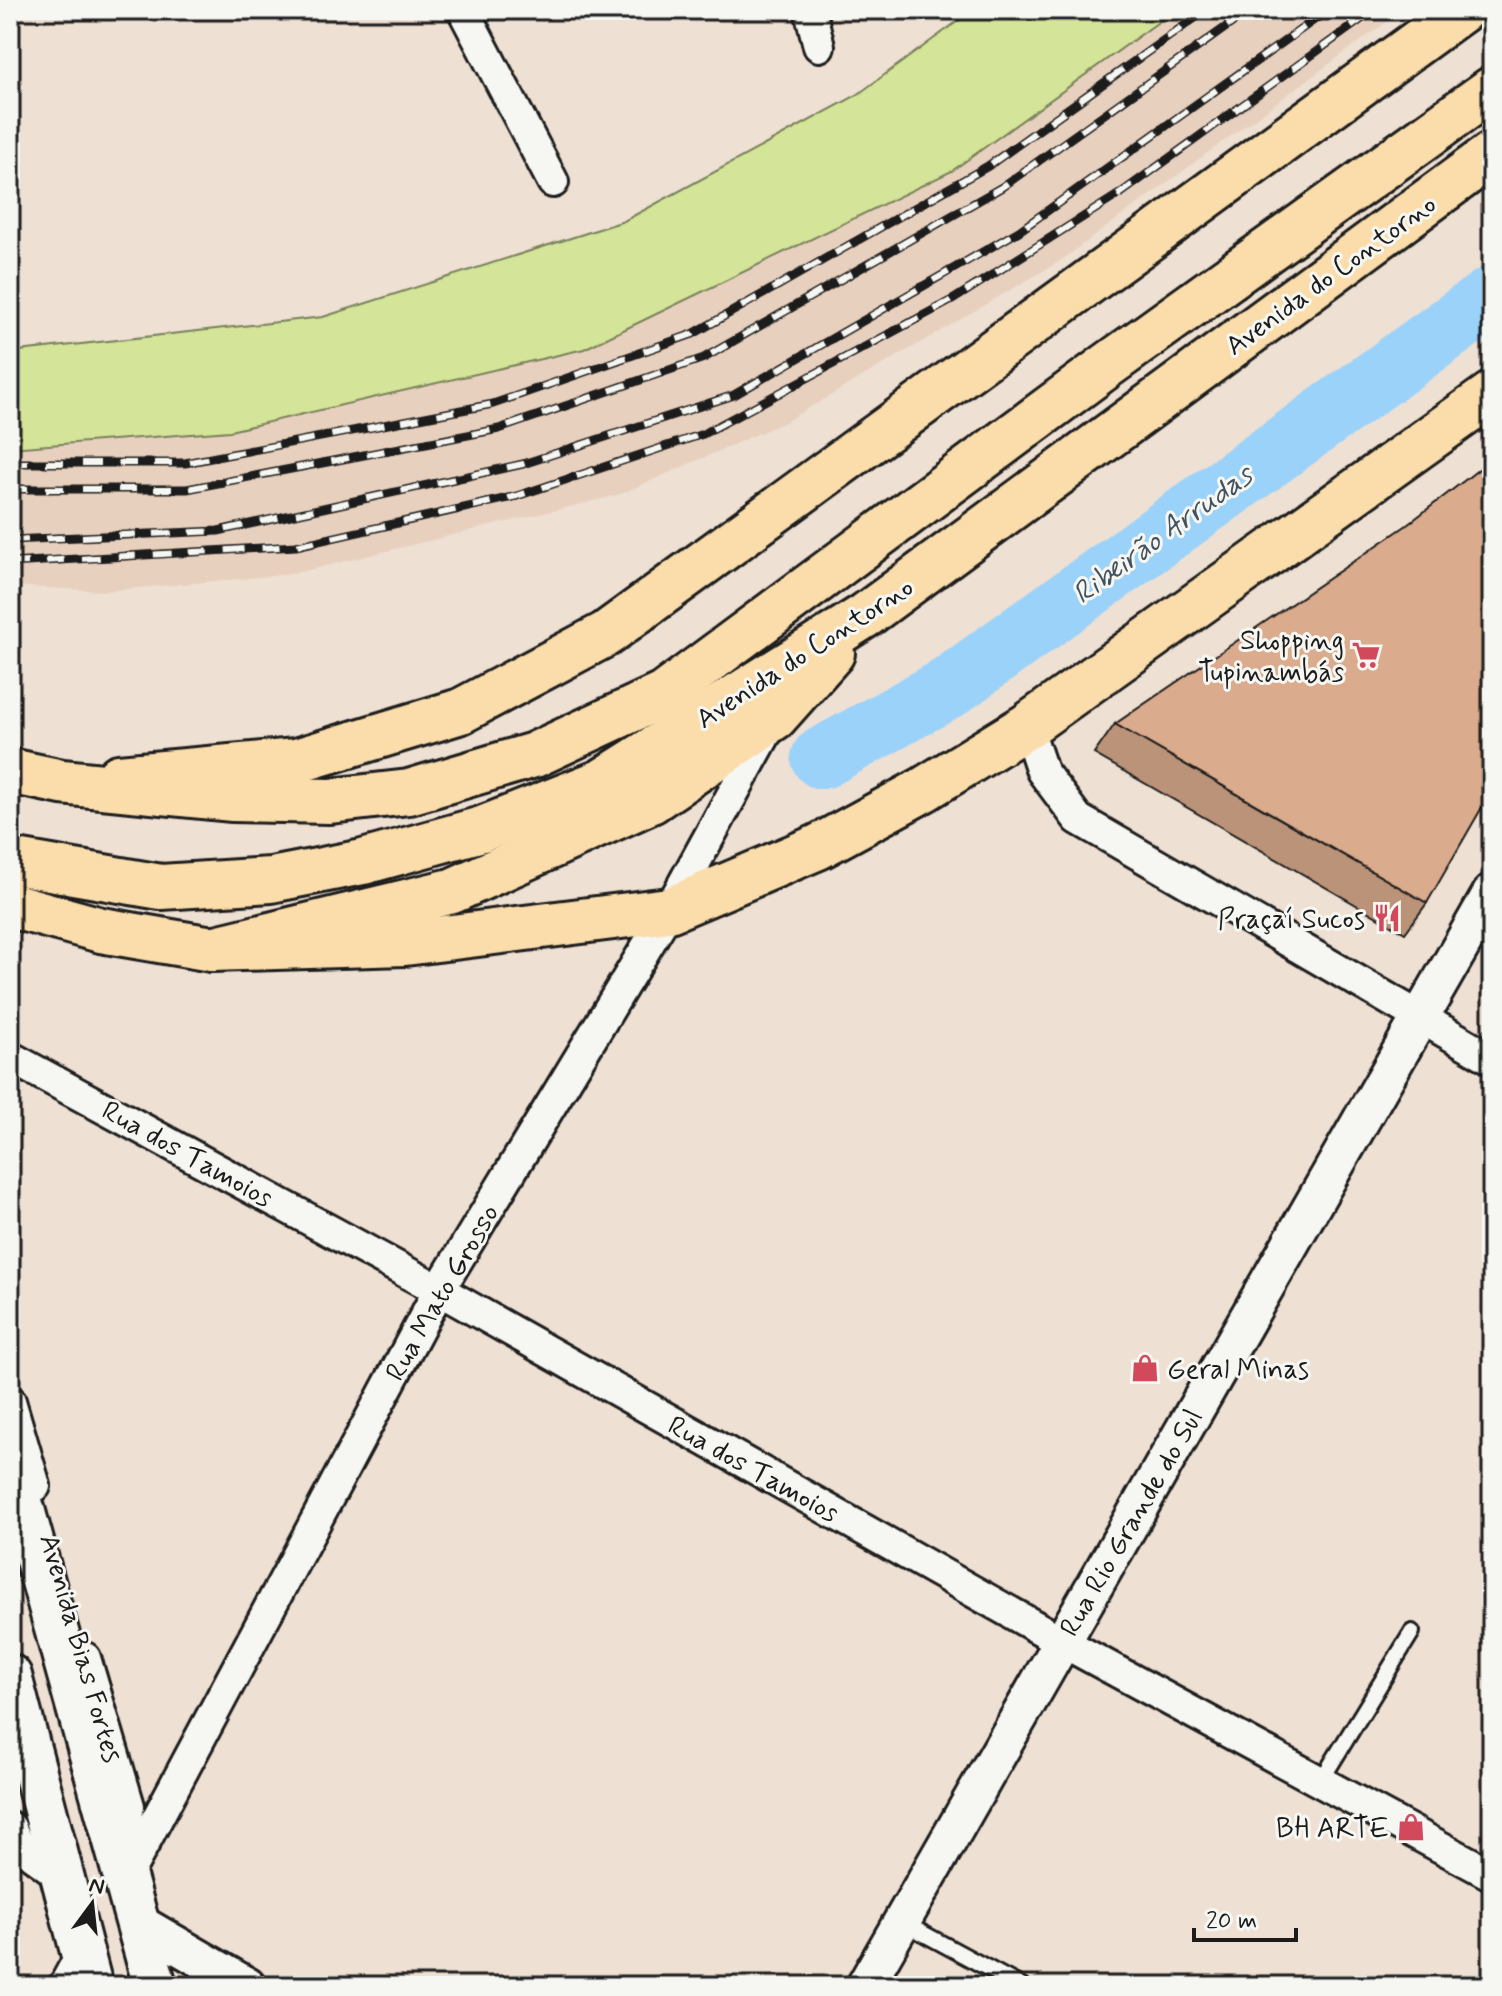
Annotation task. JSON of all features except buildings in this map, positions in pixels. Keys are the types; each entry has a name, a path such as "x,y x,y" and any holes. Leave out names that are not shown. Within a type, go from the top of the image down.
{"main road":[{"name":"Avenida do Contorno","path":"62,782 296,761 461,711 606,634 1462,10"},
{"name":"Avenida do Contorno","path":"10,771 62,782 233,799 330,801 409,792 534,755 663,695 1108,365 1492,89"},
{"name":"Avenida do Contorno","path":"10,861 161,887 271,880 428,845 482,829 601,782 866,615 1492,154"},
{"path":"10,905 101,930 212,949 405,943 669,910 818,847 923,790 1027,726 1492,394"},
{"path":"212,949 452,891 651,801 775,717 866,615"},
{"name":"Avenida Bias Fortes","path":"10,1462 98,1771 155,1986"},
{"path":"10,1676 61,1876 79,1975"}],"street":[{"path":"463,10 553,182"},
{"path":"810,10 819,46"},
{"name":"Rua Mato Grosso","path":"122,1863 439,1290 669,910 775,717"},
{"path":"1027,726 1042,771 1078,819 1492,1059"},
{"name":"Rua Rio Grande do Sul","path":"865,1986 1492,892"},
{"name":"Rua dos Tamoios","path":"12,1057 439,1290 1061,1641 1322,1779 1492,1875"},
{"name":"Avenida Bias Fortes","path":"10,1401 129,1806 122,1863"},
{"path":"10,1827 18,1844 61,1876"},
{"path":"137,1922 247,1986"}],"lane":[{"path":"1322,1779 1412,1632"},
{"path":"902,1922 1021,1986"}],"shaded area":[{"path":"973,10 1403,10 1060,261 785,422 618,495 292,574 105,591 10,586 10,352 323,317 624,221 857,95"}],"green space":[{"path":"973,10 1175,10 952,171 584,349 230,431 10,448 10,352 323,317 624,221 857,95"}],"waterway":[{"name":"Ribeirão Arrudas","path":"822,758 948,688 1492,297"}],"railway":[{"path":"10,463 185,463 493,404 693,334 988,166 1206,10"},
{"path":"10,489 187,489 499,429 704,358 1002,187 1250,10"},
{"path":"10,540 218,531 523,464 734,395 1019,231 1328,10"},
{"path":"10,563 296,546 517,496 703,434 954,299 1121,193 1374,10"}],"place":[{"name":"Shopping Tupinambás","path":"1366,655"},
{"name":"Praçaí Sucos","path":"1387,918"},
{"name":"Geral Minas","path":"1145,1368"},
{"name":"BH ARTE","path":"1411,1827"}]}
